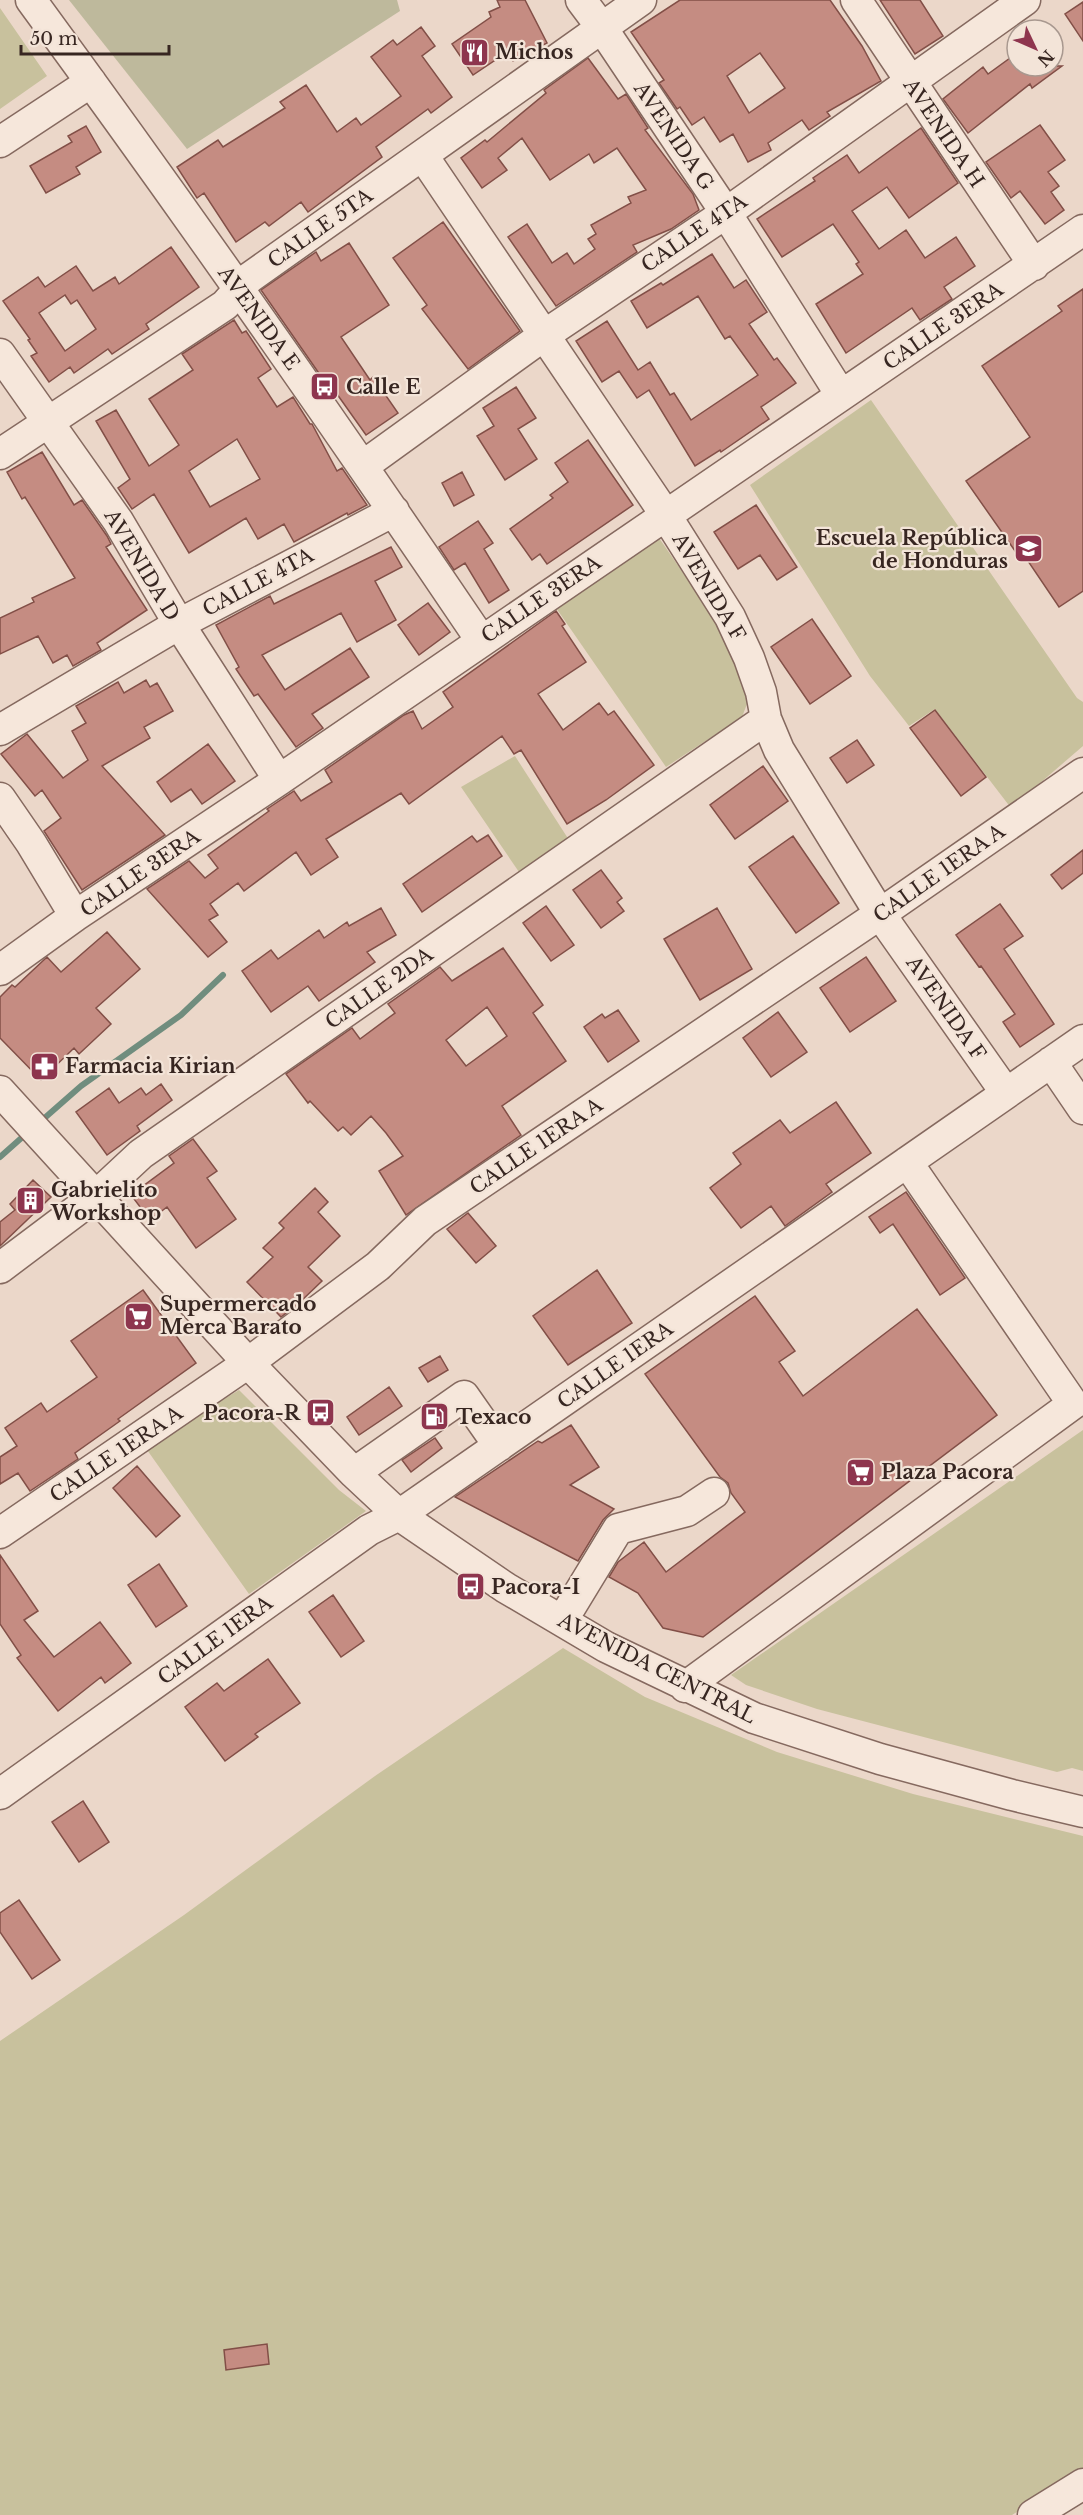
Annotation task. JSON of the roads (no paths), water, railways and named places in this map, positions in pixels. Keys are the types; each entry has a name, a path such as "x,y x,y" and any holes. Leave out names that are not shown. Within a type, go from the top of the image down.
{"street":[{"name":"AVENIDA E","path":"31,0 92,82 238,291 293,364 481,640"},
{"name":"AVENIDA G","path":"581,0 726,213 841,396"},
{"name":"CALLE 5TA","path":"0,454 225,305 249,278 641,0"},
{"name":"AVENIDA H","path":"856,0 1034,265"},
{"name":"CALLE 4TA","path":"363,466 543,336 726,213 1025,0"},
{"path":"0,142 92,82"},
{"name":"AVENIDA F","path":"423,156 665,514 730,617 753,669 761,692 766,719 779,750 880,914 1006,1093"},
{"name":"CALLE 3ERA","path":"0,970 75,916 279,780 1083,230"},
{"name":"AVENIDA D","path":"0,354 118,521 179,624 279,780"},
{"name":"CALLE 4TA","path":"0,730 179,624 394,511"},
{"name":"CALLE 2DA","path":"0,1268 97,1195 141,1154 766,719"},
{"name":"CALLE 1ERA A","path":"0,1533 248,1363 378,1266 425,1221 880,914 1083,772"},
{"path":"0,798 31,843 75,916"},
{"name":"CALLE 1ERA","path":"0,1794 369,1530 399,1515 500,1446 1083,1040"},
{"path":"1051,1062 1082,1107"},
{"name":"AVENIDA CENTRAL","path":"9,1100 248,1363 354,1473 399,1515 506,1588 606,1647 685,1687 754,1718 869,1756 1012,1796 1083,1812"},
{"path":"685,1687 1073,1404 907,1162"},
{"path":"354,1473 464,1396 500,1446"},
{"path":"562,1621 618,1529 687,1510 714,1493"},
{"path":"1033,2515 1083,2484"}],"waterway":[{"path":"40,1122 81,1086 181,1015 223,975"},
{"path":"0,1157 27,1133"}],"place":[{"name":"Michos","path":"474,52"},
{"name":"Calle E","path":"325,387"},
{"name":"Escuela República de Honduras","path":"1029,549"},
{"name":"Farmacia Kirian","path":"44,1066"},
{"name":"Gabrielito Workshop","path":"30,1201"},
{"name":"Supermercado Merca Barato","path":"139,1316"},
{"name":"Pacora-R","path":"321,1413"},
{"name":"Texaco","path":"435,1417"},
{"name":"Plaza Pacora","path":"860,1472"},
{"name":"Pacora-I","path":"470,1587"}]}
